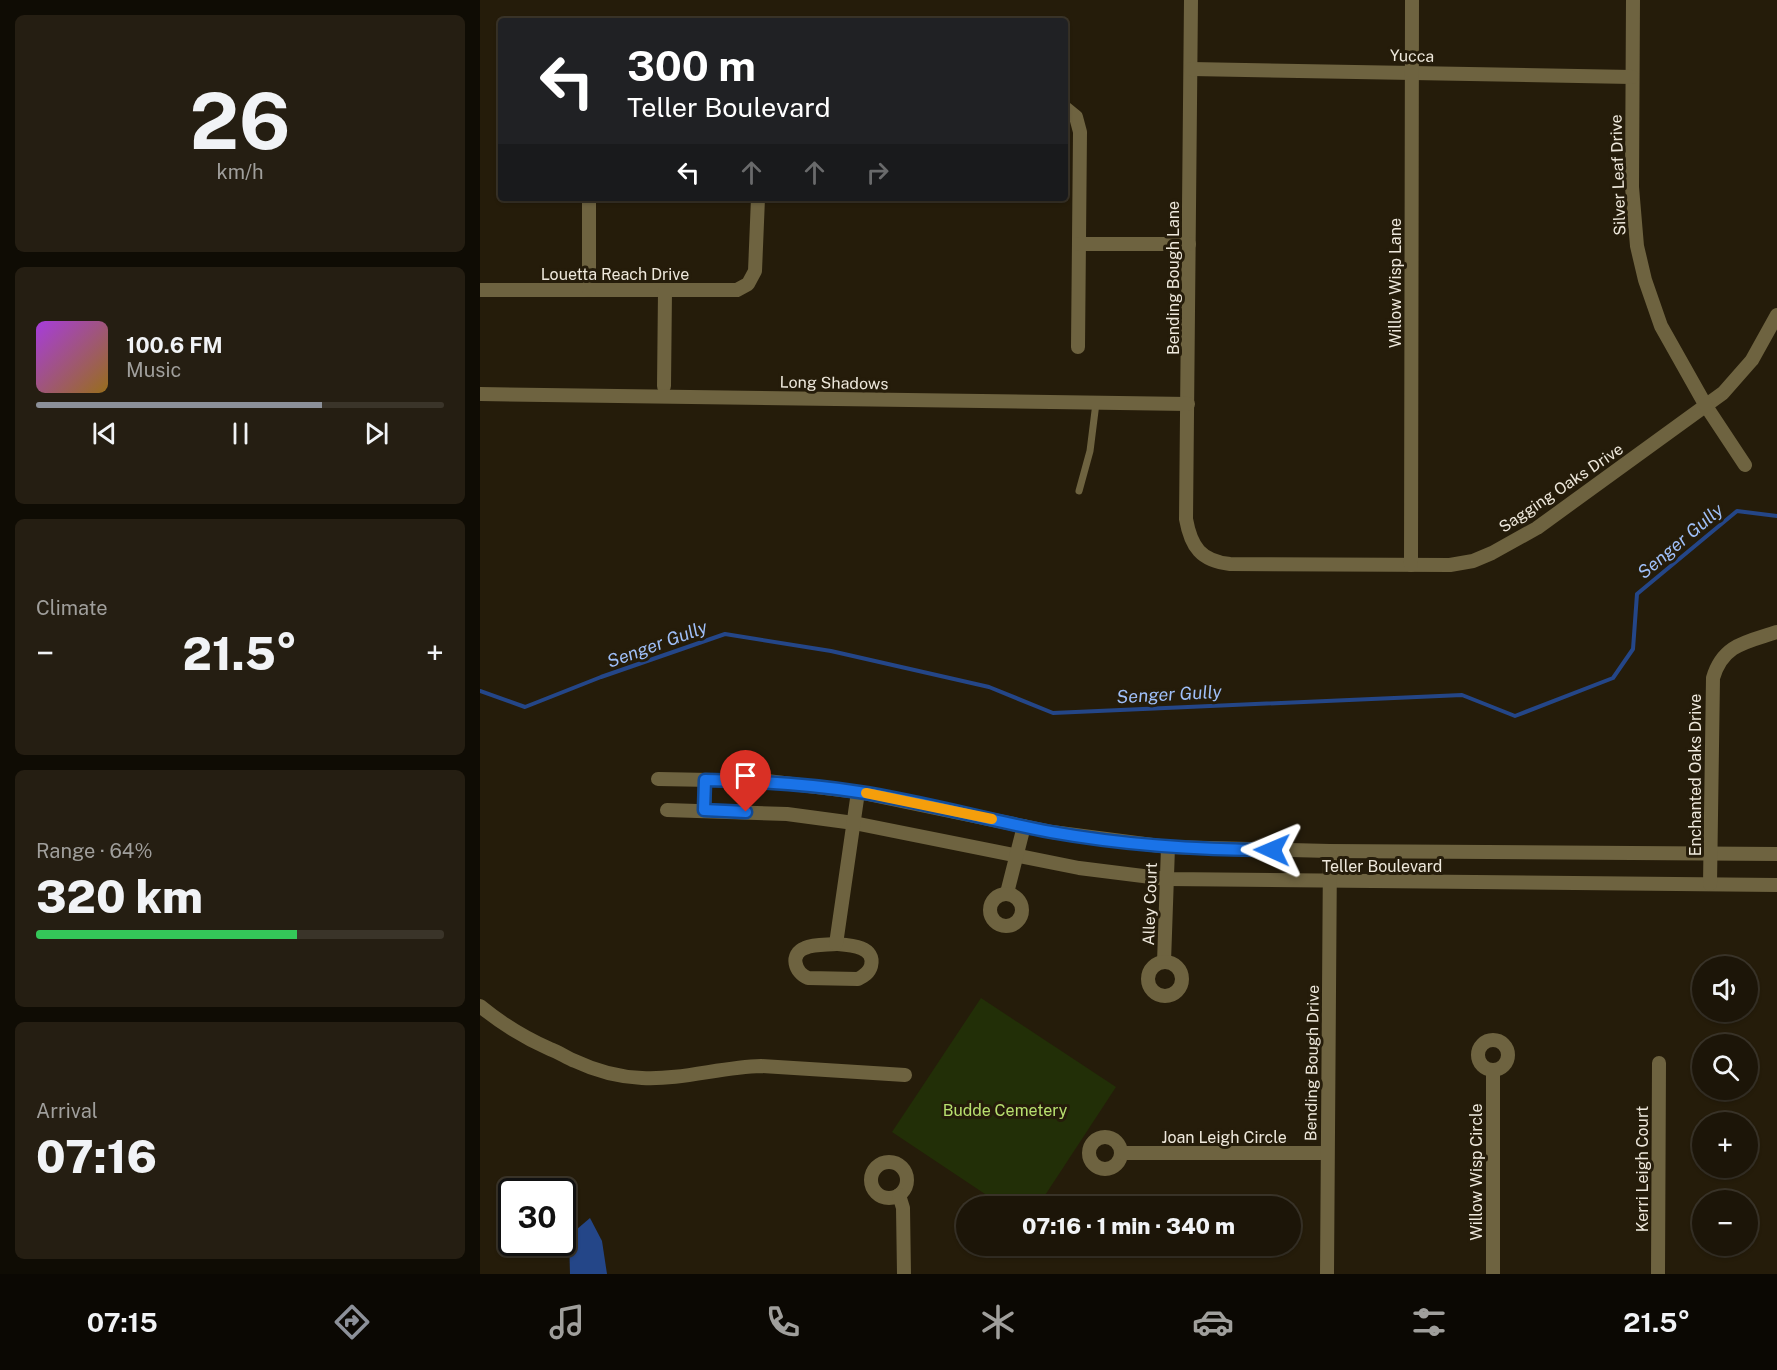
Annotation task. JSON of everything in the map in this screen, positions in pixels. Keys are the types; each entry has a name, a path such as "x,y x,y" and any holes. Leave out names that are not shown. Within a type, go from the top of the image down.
{"street":[{"name":"Bending Bough Lane","path":"1191,0 1186,519 1193,545 1199,553"},
{"name":"Willow Wisp Lane","path":"1411,565 1412,0"},
{"name":"Silver Leaf Drive","path":"1633,0 1632,187 1637,246 1652,303 1661,326 1707,406 1745,465"},
{"name":"Yucca","path":"1191,69 1632,77"},
{"path":"1068,110 1076,117 1080,132 1078,347"},
{"path":"589,201 589,290"},
{"name":"Louetta Reach Drive","path":"480,290 729,292 748,284 753,277 757,263 758,201"},
{"path":"1079,244 1189,244"},
{"path":"664,386 665,291"},
{"name":"Sagging Oaks Drive","path":"1199,553 1213,560 1230,564 1450,565 1473,561 1513,543 1537,528 1707,406 1738,377 1752,360 1777,315"},
{"name":"Long Shadows","path":"480,394 1188,404"},
{"name":"Enchanted Oaks Drive","path":"1710,884 1713,678 1717,665 1724,655 1736,645 1777,632"},
{"name":"Teller Boulevard","path":"658,779 767,781 858,792 1063,834 1168,847 1330,851 1777,854"},
{"path":"704,810 705,780"},
{"path":"836,944 858,792"},
{"name":"Teller Boulevard","path":"667,810 787,814 854,823 1079,868 1167,879 1777,885"},
{"path":"1007,893 1024,826"},
{"name":"Alley Court","path":"1164,962 1168,847"},
{"name":"Bending Bough Drive","path":"1327,1274 1330,851"},
{"path":"836,944 857,946 868,954 871,966 864,976 858,979 808,978 797,970 796,957 806,947 836,944"},
{"path":"480,1006 512,1030 542,1046 597,1070 621,1076 676,1077 761,1066 905,1075"},
{"name":"Kerri Leigh Court","path":"1658,1274 1659,1063"},
{"name":"Willow Wisp Circle","path":"1492,1274 1493,1071"},
{"name":"Joan Leigh Circle","path":"1121,1153 1327,1153"},
{"path":"899,1195 903,1208 904,1274"}],"lane":[{"path":"1079,491 1090,451 1096,403"}],"green space":[{"name":"Budde Cemetery","path":"981,998 1116,1087 1045,1196 988,1196 892,1132"}],"water":[{"path":"590,1218 602,1241 607,1274 570,1274 570,1256 576,1256 576,1230"}],"waterway":[{"name":"Senger Gully","path":"480,691 525,707 601,677 725,634 831,651 989,687 1053,713 1462,695 1515,716 1613,678 1633,649 1637,594 1737,511 1777,516"}],"slow traffic":[{"path":"866,793 992,819"}],"route":[{"path":"746,812 704,810 705,780 767,781 879,795 1052,832 1117,841 1168,847 1272,850"}]}
